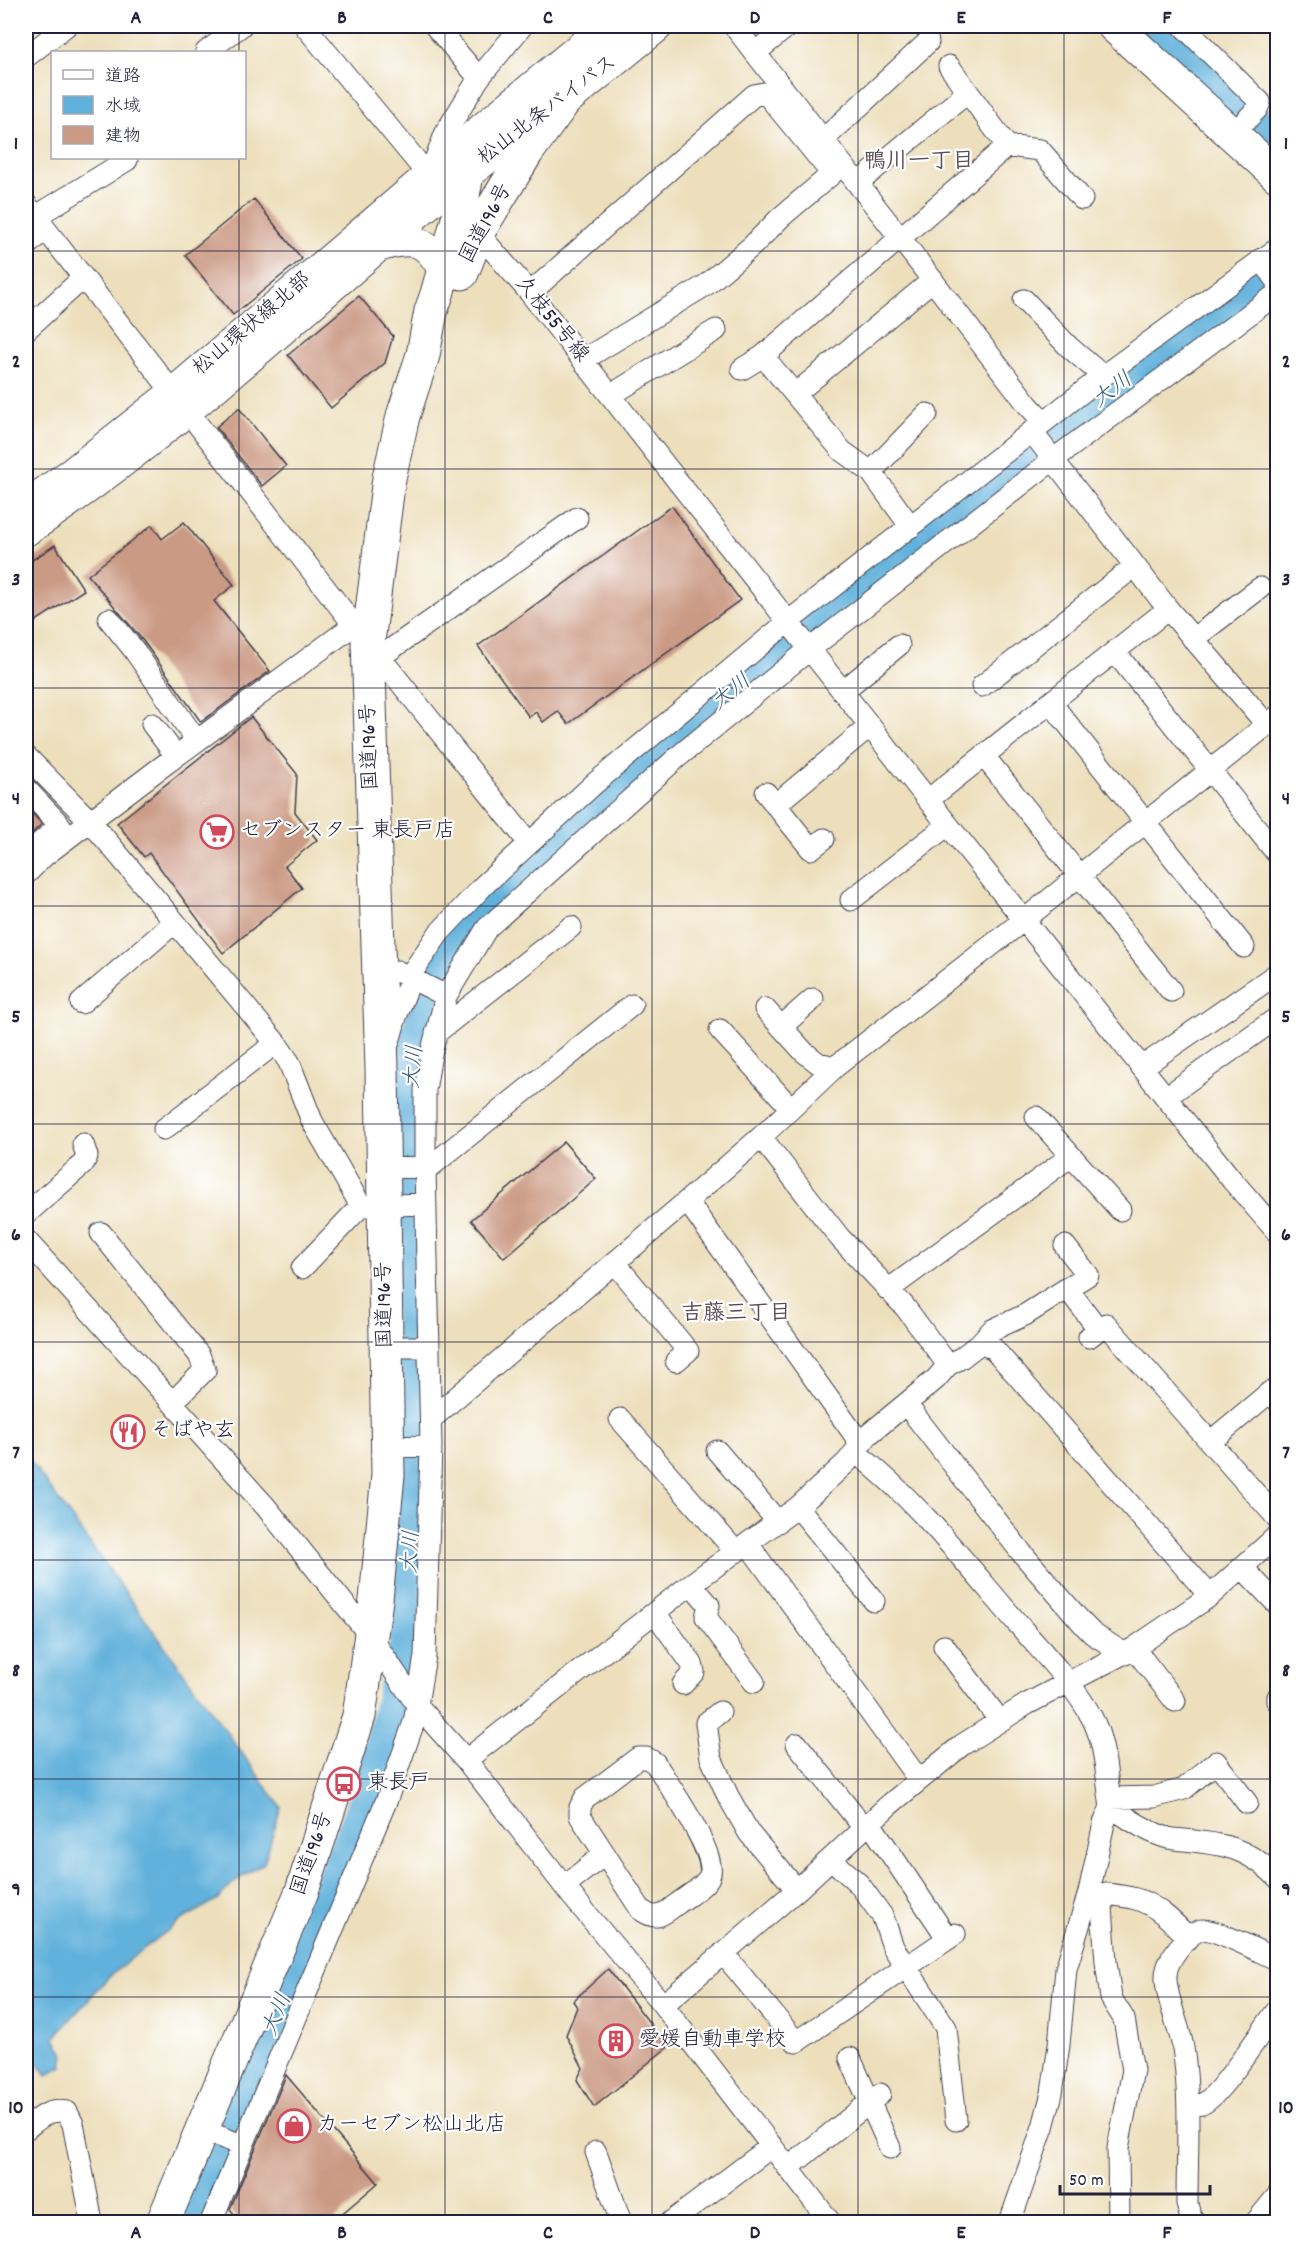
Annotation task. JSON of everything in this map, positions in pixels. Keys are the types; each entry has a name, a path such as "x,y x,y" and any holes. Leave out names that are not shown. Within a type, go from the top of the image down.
{"main road":[{"name":"松山北条バイパス","path":"474,137 608,26"},
{"name":"松山北条バイパス","path":"455,197 519,133 565,100 656,26"},
{"path":"1114,26 1236,131 1278,176"},
{"name":"国道196号","path":"455,197 527,152 565,100"},
{"name":"国道196号","path":"164,2223 209,2133 302,1891 359,1716 371,1637 388,1475 396,1447 395,1347 382,1206 391,1168 382,1068 405,972 367,641 389,478 403,417 423,355 431,311 444,272 455,197 474,137"},
{"name":"国道196号","path":"423,355 444,317 455,197"}],"street":[{"path":"26,57 66,26"},
{"path":"207,51 241,26"},
{"name":"久枝55号線","path":"305,26 455,197 928,800 1232,1180 1278,1233"},
{"path":"435,26 479,78"},
{"path":"455,197 446,132 479,78 522,26"},
{"path":"431,1419 761,1137 790,1107 835,1067 1274,722 1168,609 1043,441 1028,405 824,139 734,26"},
{"path":"756,52 788,26"},
{"path":"1183,26 1260,102 1257,109 1236,131"},
{"path":"824,139 915,46"},
{"path":"949,66 1007,146 1040,150 1082,199"},
{"path":"858,183 968,92"},
{"path":"530,293 754,95 764,93 769,98 832,174 706,285 583,360"},
{"path":"742,369 763,356 1007,146"},
{"path":"26,246 35,217 127,160"},
{"name":"松山環状線北部","path":"26,531 73,500 180,402 381,246 455,197"},
{"name":"松山環状線北部","path":"26,506 73,472 180,402 455,197"},
{"path":"35,217 367,641 529,843"},
{"path":"381,246 396,241 420,243 434,254 444,272"},
{"path":"211,2223 240,2145 387,1799 414,1722 424,1656 431,1419 423,1168 425,1090 446,996 487,928 663,769 810,649 1043,441 1103,376 1269,253 1278,282"},
{"path":"26,330 83,278"},
{"path":"795,394 933,280"},
{"path":"446,996 405,972 484,885 594,784 789,621 911,527 1278,292"},
{"path":"1024,300 1103,376"},
{"path":"611,395 716,330"},
{"path":"763,356 842,451 871,472 911,527"},
{"path":"871,472 927,414"},
{"path":"26,874 44,856 196,740 577,518"},
{"path":"982,686 1063,611 1135,566"},
{"path":"1194,639 1260,588"},
{"path":"928,800 1168,609"},
{"path":"109,619 134,650 196,740"},
{"path":"843,691 899,645"},
{"path":"1115,652 1278,855"},
{"path":"1051,703 1244,947"},
{"path":"152,723 176,756"},
{"path":"824,839 811,849 770,799 870,726"},
{"path":"26,756 91,822 276,1043 289,1062 312,1121 382,1206"},
{"path":"984,756 1171,991"},
{"path":"26,789 60,825 26,855"},
{"path":"851,900 948,825"},
{"path":"81,1003 175,922"},
{"path":"436,1033 571,927"},
{"path":"1142,1067 1278,973"},
{"path":"781,1027 813,999"},
{"path":"391,1168 431,1166 632,1005"},
{"path":"765,1009 804,1052 818,1063 835,1067"},
{"path":"1166,1097 1278,1017"},
{"path":"720,1030 790,1107"},
{"path":"164,1129 276,1043"},
{"path":"1036,1117 1120,1210"},
{"path":"761,1137 840,1238 905,1307 948,1365"},
{"path":"26,1214 83,1164 87,1156 83,1144"},
{"path":"888,1290 1071,1156"},
{"path":"687,1201 858,1448 973,1571 1067,1683 1093,1718 1100,1738 1110,1802 1104,1823 1095,1893 1066,1969 1052,2093 1043,2127 1010,2223"},
{"path":"302,1268 382,1206 424,1204"},
{"path":"102,1233 199,1355 205,1370 173,1402"},
{"path":"26,1240 266,1507 371,1637 417,1705 466,1760 564,1886 663,2005 830,2223"},
{"path":"466,1760 692,1584 798,1507 847,1462 868,1435 936,1379 948,1365 979,1344 992,1330 1024,1315 1088,1275 1065,1246"},
{"path":"615,1263 688,1351 676,1361"},
{"path":"1067,1288 1094,1334 1106,1324 1278,1519"},
{"path":"979,1344 993,1348 1210,1596"},
{"path":"395,1347 427,1347"},
{"path":"1210,1442 1270,1392 1278,1401"},
{"path":"906,1404 1021,1552 1084,1625 1093,1634 1130,1651 1175,1701"},
{"path":"620,1419 742,1548 919,1780"},
{"path":"396,1447 429,1446"},
{"path":"717,1451 778,1522"},
{"path":"798,1507 874,1601"},
{"path":"663,2005 797,1890 919,1780 962,1745 1067,1683 1130,1651 1210,1596 1278,1535"},
{"path":"1242,1567 1278,1605"},
{"path":"692,1584 709,1605 706,1617 754,1682"},
{"path":"656,1612 692,1664 694,1672 683,1684"},
{"path":"944,1646 1000,1721"},
{"path":"1278,1697 1278,1702"},
{"path":"720,1712 706,1723 711,1758 728,1796 749,1833 797,1890"},
{"path":"723,1953 796,2042 952,1936 867,1826 797,1744"},
{"path":"638,1758 647,1758 655,1763 688,1812 711,1865 710,1876 705,1883 661,1916 650,1916 642,1910 605,1854 580,1816 580,1807 585,1798 638,1758"},
{"path":"1110,1802 1154,1797 1184,1789 1216,1762 1247,1803"},
{"path":"1110,1802 1147,1831 1169,1838 1234,1847 1273,1865"},
{"path":"564,1886 605,1854"},
{"path":"831,1859 859,1884 875,1905 883,1917 893,1947 946,2028 960,2106"},
{"path":"1095,1893 1136,1899 1152,1906 1189,1938"},
{"path":"1095,1893 1111,1998 1124,2019 1133,2070 1118,2148 1119,2223"},
{"path":"1195,2223 1187,2204 1188,2105 1183,2045 1166,1976 1169,1963 1189,1938 1202,1930 1217,1933 1278,1960"},
{"path":"1188,2105 1202,2104 1209,2099 1223,2084 1278,2009"},
{"path":"850,2058 875,2098 890,2148"},
{"path":"788,2168 875,2098"},
{"path":"26,2129 47,2113 57,2110 67,2112 73,2124 92,2223"},
{"path":"209,2133 240,2145"},
{"path":"671,2223 772,2146"},
{"path":"596,2152 621,2223"},
{"path":"1256,2223 1278,2195"}],"water":[{"path":"26,1455 281,1807 264,1863 234,1882 218,1899 182,1920 107,1979 58,2033 55,2039 64,2054 62,2066 47,2075 26,2050"}],"building":[{"path":"254,199 302,259 233,315 185,255"},
{"path":"359,296 393,336 385,363 331,408 288,355"},
{"path":"239,408 286,466 262,486 216,427"},
{"path":"672,506 740,600 568,724 558,711 543,722 536,712 529,717 478,646"},
{"path":"184,522 234,585 214,601 270,671 201,722 144,642 88,575 152,525 162,539"},
{"path":"55,545 84,590 33,623 26,611 26,564"},
{"name":"セブンスター 東長戸店","path":"251,717 297,774 295,812 317,840 285,866 302,888 223,953 149,853 144,857 117,823"},
{"path":"26,807 42,824 26,839"},
{"path":"564,1142 596,1179 504,1258 471,1220"},
{"name":"愛媛自動車学校","path":"608,1969 668,2047 594,2107 577,2080 583,2068 566,2035 577,2007 573,2001"},
{"name":"カーセブン松山北店","path":"286,2075 378,2183 331,2223 241,2223 230,2209"}],"waterway":[{"name":"大川","path":"1154,26 1278,142"},
{"name":"大川","path":"192,2222 371,1791 407,1647 416,1471 410,1184 414,1045 442,970 478,918 591,811 732,692 1017,465 1278,266"}],"place":[{"name":"セブンスター 東長戸店","path":"217,832"},
{"name":"そばや玄","path":"128,1432"},
{"name":"東長戸","path":"344,1784"},
{"name":"愛媛自動車学校","path":"616,2041"},
{"name":"カーセブン松山北店","path":"294,2126"}],"district":[{"name":"鴨川一丁目","path":"919,162"},
{"name":"吉藤三丁目","path":"736,1314"}]}
